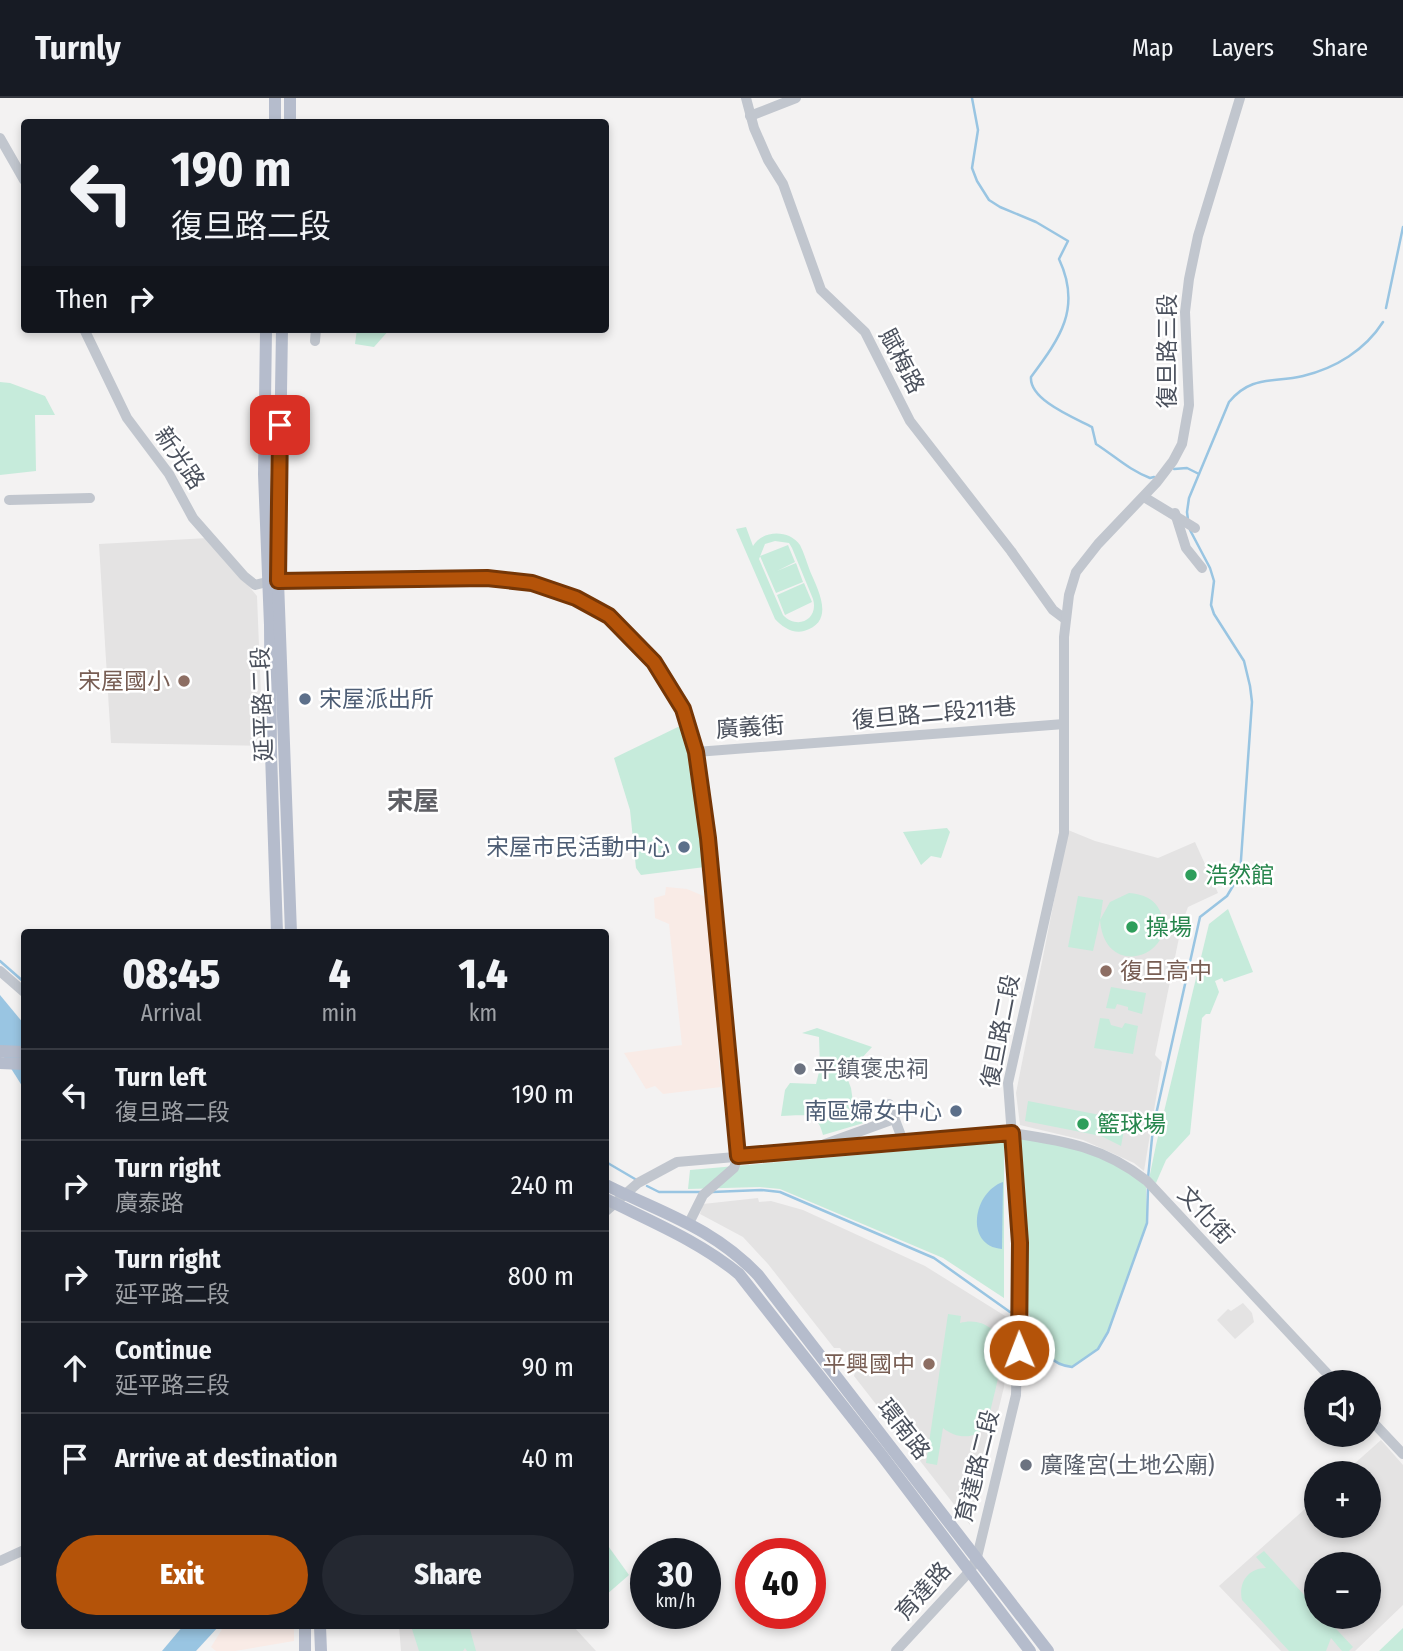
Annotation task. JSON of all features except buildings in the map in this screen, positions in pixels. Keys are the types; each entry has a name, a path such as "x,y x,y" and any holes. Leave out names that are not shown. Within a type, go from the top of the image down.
{"main road":[{"path":"275,98 275,119"},
{"path":"290,98 290,119"},
{"name":"延平路二段","path":"265,333 264,474 291,929"},
{"name":"延平路二段","path":"277,929 270,625 279,473 282,333"},
{"path":"0,1051 21,1052"},
{"path":"0,1063 21,1064"},
{"name":"環南路","path":"609,1187 714,1237 753,1269 1048,1651"},
{"name":"環南路","path":"609,1205 678,1233 723,1261 754,1292 1030,1651"},
{"path":"822,1379 833,1370"},
{"path":"305,1629 305,1651"},
{"path":"320,1629 321,1651"}],"street":[{"name":"賦梅路","path":"746,98 750,116 768,160 783,184 821,290 865,332 910,421 1011,551 1053,610 1065,619"},
{"path":"750,116 796,98"},
{"name":"復旦路三段","path":"1076,572 1098,544 1144,497 1182,444 1189,405 1185,312 1189,279 1198,236 1240,98"},
{"path":"0,138 21,175"},
{"name":"新光路","path":"86,333 127,418 169,474 193,518 255,585 272,581"},
{"path":"315,341 316,333"},
{"path":"1144,497 1175,513 1191,525"},
{"path":"9,500 90,498"},
{"path":"1175,513 1186,548 1202,568"},
{"name":"復旦路二段","path":"1012,1133 1008,1083 1064,833 1065,619 1076,572"},
{"path":"272,581 487,578 532,583 576,598 609,616 654,662 683,709 696,752 708,838 738,1156 734,1168 703,1195 689,1223"},
{"name":"復旦路二段211巷","path":"807,745 969,729 1064,724"},
{"name":"廣義街","path":"696,752 807,745"},
{"path":"0,971 21,989"},
{"path":"889,1104 903,1142"},
{"path":"812,1149 894,1119"},
{"path":"609,1204 677,1162 1012,1133"},
{"name":"文化街","path":"1012,1133 1065,1141 1126,1165 1148,1183 1324,1370"},
{"name":"育達路二段","path":"977,1557 1016,1395 1020,1243 1012,1133"},
{"path":"1381,1431 1403,1454"},
{"path":"0,1561 21,1551"},
{"name":"育達路","path":"897,1651 970,1571 977,1557"}],"shaded area":[{"name":"宋屋國小","path":"208,538 257,596 263,746 111,743 99,544"},
{"name":"復旦高中","path":"1068,830 1095,841 1158,858 1195,842 1218,893 1188,907 1182,923 1155,1055 1162,1062 1144,1171 1134,1163 1083,1140 1020,1125 1016,1093"},
{"path":"666,887 687,889 706,897 721,1087 663,1094 655,1086 646,1089 624,1053 682,1045 669,924 655,918 654,898 665,895"},
{"name":"平興國中","path":"758,1198 759,1202 771,1201 803,1210 925,1266 1010,1319 1004,1387 970,1525 854,1376 856,1369 840,1348 834,1348 768,1264 743,1237 700,1214 703,1204"},
{"path":"1243,1303 1252,1313 1254,1322 1235,1339 1217,1320 1228,1309 1231,1311"},
{"path":"1381,1440 1403,1465 1403,1605 1381,1626 1381,1552 1304,1552 1304,1629 1378,1629 1355,1651 1281,1651 1219,1586 1304,1510 1304,1538 1381,1538 1381,1461 1357,1461 1373,1447 1381,1447"},
{"path":"222,1629 294,1629 294,1641 235,1651 216,1651 211,1647"},
{"path":"399,1629 576,1629 596,1651 401,1651"}],"green space":[{"path":"356,333 386,333 374,347 355,344"},
{"path":"0,382 45,396 55,415 35,415 36,471 0,475"},
{"path":"746,527 753,546 769,534 789,536 800,545 822,605 820,620 814,627 796,632 775,619 736,529","holes":["775,541 789,543 814,606 810,617 800,622 794,622 783,615 759,559 765,544"]},
{"path":"788,545 795,562 777,571 796,563 803,582 776,593 760,556"},
{"path":"804,583 812,602 785,615 777,595"},
{"path":"682,725 696,779 705,867 641,875 636,868 630,810 614,758"},
{"path":"947,828 950,832 941,858 931,856 921,865 903,832"},
{"name":"操場","path":"1129,893 1151,900 1160,911 1164,926 1160,939 1152,949 1140,955 1127,956 1114,951 1105,939 1100,920 1110,902"},
{"path":"1078,896 1103,900 1093,951 1068,947"},
{"path":"1228,909 1253,972 1224,982 1222,978 1215,981 1219,992 1210,1014 1202,1018 1190,1134 1166,1160 1156,1183 1149,1179 1209,924"},
{"path":"1111,987 1146,993 1142,1014 1117,1004 1115,1009 1106,1008"},
{"path":"1100,1018 1109,1019 1111,1025 1122,1028 1125,1023 1138,1026 1133,1054 1094,1048"},
{"path":"817,1028 872,1047 859,1061 844,1070 851,1088 854,1109 860,1109 867,1122 823,1135 813,1118 802,1115 781,1116 785,1090 790,1083 816,1084 820,1068 819,1037 802,1033"},
{"name":"籃球場","path":"1028,1101 1126,1120 1121,1146 1101,1136 1025,1121"},
{"path":"1015,1138 1071,1143 1126,1165 1146,1187 1147,1223 1108,1332 1098,1349 1072,1367 1062,1365 1048,1354 1027,1309"},
{"path":"1004,1142 1004,1298 943,1258 780,1189 688,1189 690,1170"},
{"path":"948,1314 961,1316 960,1323 982,1323 994,1331 1000,1344 1001,1361 988,1422 979,1432 967,1436 955,1435 943,1428 937,1465 926,1463"},
{"path":"609,1547 629,1575 609,1592"},
{"path":"1264,1551 1304,1595 1304,1629 1336,1629 1353,1647 1349,1651 1342,1651 1331,1638 1326,1651 1289,1651 1242,1600 1243,1582 1249,1574 1266,1568 1256,1557"},
{"path":"1403,1628 1403,1651 1379,1651"},
{"path":"412,1629 470,1629 476,1651 467,1651 465,1648 463,1651 419,1651"}],"water":[{"path":"0,995 21,1020 21,1084 0,1051"},
{"path":"1003,1182 1002,1249 990,1246 982,1239 977,1218 985,1196"},
{"path":"180,1629 216,1629 196,1651 162,1651"}],"waterway":[{"path":"972,98 978,130 972,168 989,200 1036,222 1068,241 1059,259 1066,277 1068,308 1059,335 1031,377 1032,385 1045,401 1092,427 1096,444 1136,471 1150,478 1154,477"},
{"path":"1386,308 1403,227"},
{"path":"1188,520 1189,498 1229,402 1237,393 1254,384 1303,376 1338,363 1368,341 1383,322"},
{"path":"1174,469 1187,468 1199,474"},
{"path":"1148,1178 1153,1128 1200,917 1227,896 1240,874 1252,702 1244,661 1214,614 1211,605 1214,581 1190,530"},
{"path":"0,961 21,979"},
{"path":"609,1164 635,1179"},
{"path":"647,1186 659,1192 701,1192"},
{"path":"1035,1331 1048,1355 1064,1365 1072,1367 1098,1349 1108,1332 1147,1223 1148,1188"},
{"path":"712,1192 780,1192 934,1258 1010,1312"}],"place":[{"name":"宋屋國小","path":"184,681"},
{"name":"宋屋派出所","path":"305,699"},
{"name":"宋屋市民活動中心","path":"684,847"},
{"name":"浩然館","path":"1191,875"},
{"name":"操場","path":"1132,927"},
{"name":"復旦高中","path":"1106,971"},
{"name":"平鎮褒忠祠","path":"800,1069"},
{"name":"南區婦女中心","path":"956,1111"},
{"name":"籃球場","path":"1083,1124"},
{"name":"平興國中","path":"929,1364"},
{"name":"廣隆宮(土地公廟)","path":"1026,1465"}],"district":[{"name":"宋屋","path":"413,801"}],"route":[{"path":"280,425 278,581 487,578 532,583 576,598 609,616 654,662 683,709 696,752 708,838 738,1156 1012,1133 1020,1243 1019,1350"}]}
